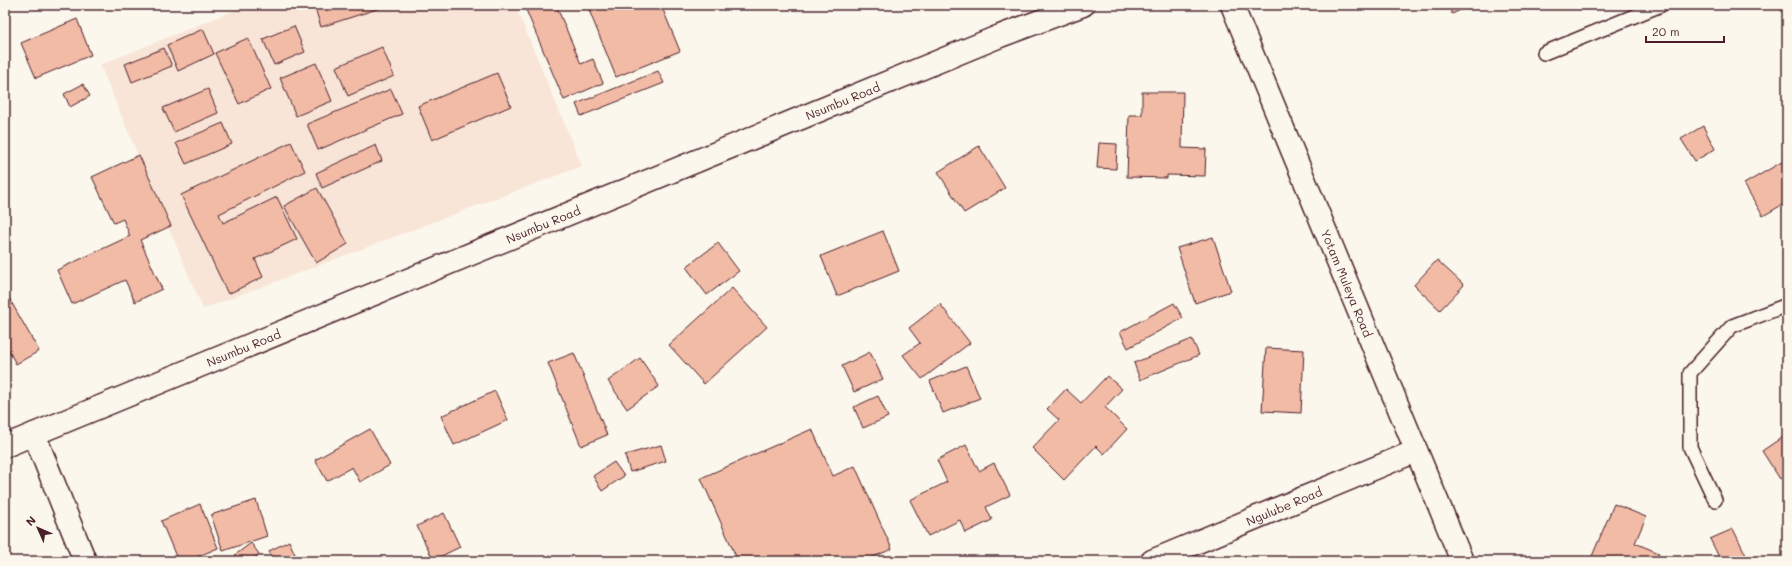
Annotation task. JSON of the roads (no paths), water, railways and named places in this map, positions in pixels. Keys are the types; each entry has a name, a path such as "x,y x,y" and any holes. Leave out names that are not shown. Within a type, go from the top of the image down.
{"street":[{"name":"Nsumbu Road","path":"5,446 1000,36 1083,5"},
{"name":"Yotam Muleya Road","path":"1232,5 1462,561"},
{"path":"34,434 85,561"},
{"name":"Ngulube Road","path":"1152,561 1416,451"}],"lane":[{"path":"1544,53 1661,5"},
{"path":"1715,500 1690,447 1690,373 1732,326 1787,305"}]}
